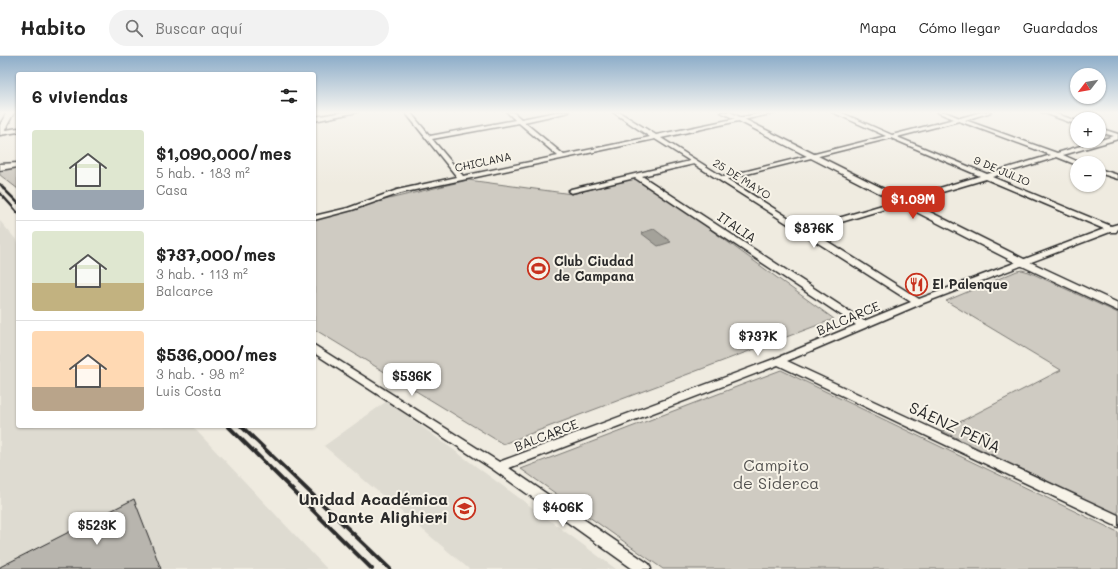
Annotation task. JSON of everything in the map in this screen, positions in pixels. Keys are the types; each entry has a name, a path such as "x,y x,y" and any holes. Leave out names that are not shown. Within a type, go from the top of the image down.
{"main road":[{"path":"772,136 902,203 1118,307"},
{"path":"0,167 16,165"}],"street":[{"path":"440,136 429,138 461,178"},
{"path":"538,136 563,157"},
{"name":"25 DE MAYO","path":"652,136 918,302"},
{"name":"CHICLANA","path":"316,218 350,209 399,191 665,136"},
{"path":"721,179 896,136"},
{"path":"1004,136 1070,160"},
{"name":"9 DE JULIO","path":"892,137 1116,229"},
{"path":"804,231 902,203 1118,137"},
{"path":"571,191 695,162"},
{"path":"1106,173 1118,177"},
{"name":"ITALIA","path":"637,176 863,325"},
{"name":"BALCARCE","path":"498,467 778,361 918,302 1116,229"},
{"path":"316,349 498,467 644,569"},
{"name":"SÁENZ PEÑA","path":"778,361 1118,521"}],"shaded area":[{"path":"0,221 16,240 16,428 194,428 327,569 0,569"},
{"path":"654,229 671,242 658,246 641,233"},
{"name":"Unidad Académica Dante Alighieri","path":"387,401 616,569 469,569 324,446"}],"green space":[{"path":"16,167 16,187 0,175 0,170"},
{"name":"Club Ciudad de Campana","path":"638,177 834,319 503,444 316,330 316,217 468,180 572,194"},
{"path":"1022,270 1118,313 1118,515 942,431 1061,370 946,301"},
{"name":"Campito de Siderca","path":"781,370 1118,532 1118,569 663,569 521,469"}],"building":[{"path":"134,499 161,569 0,569 0,567"}],"railway":[{"path":"0,184 5,190"},
{"path":"5,190 16,201"},
{"path":"0,193 16,211"},
{"path":"230,428 372,569"},
{"path":"243,428 390,569"}],"place":[{"name":"Club Ciudad de Campana","path":"539,268"},
{"name":"El Palenque","path":"916,284"},
{"name":"Unidad Académica Dante Alighieri","path":"464,508"}]}
